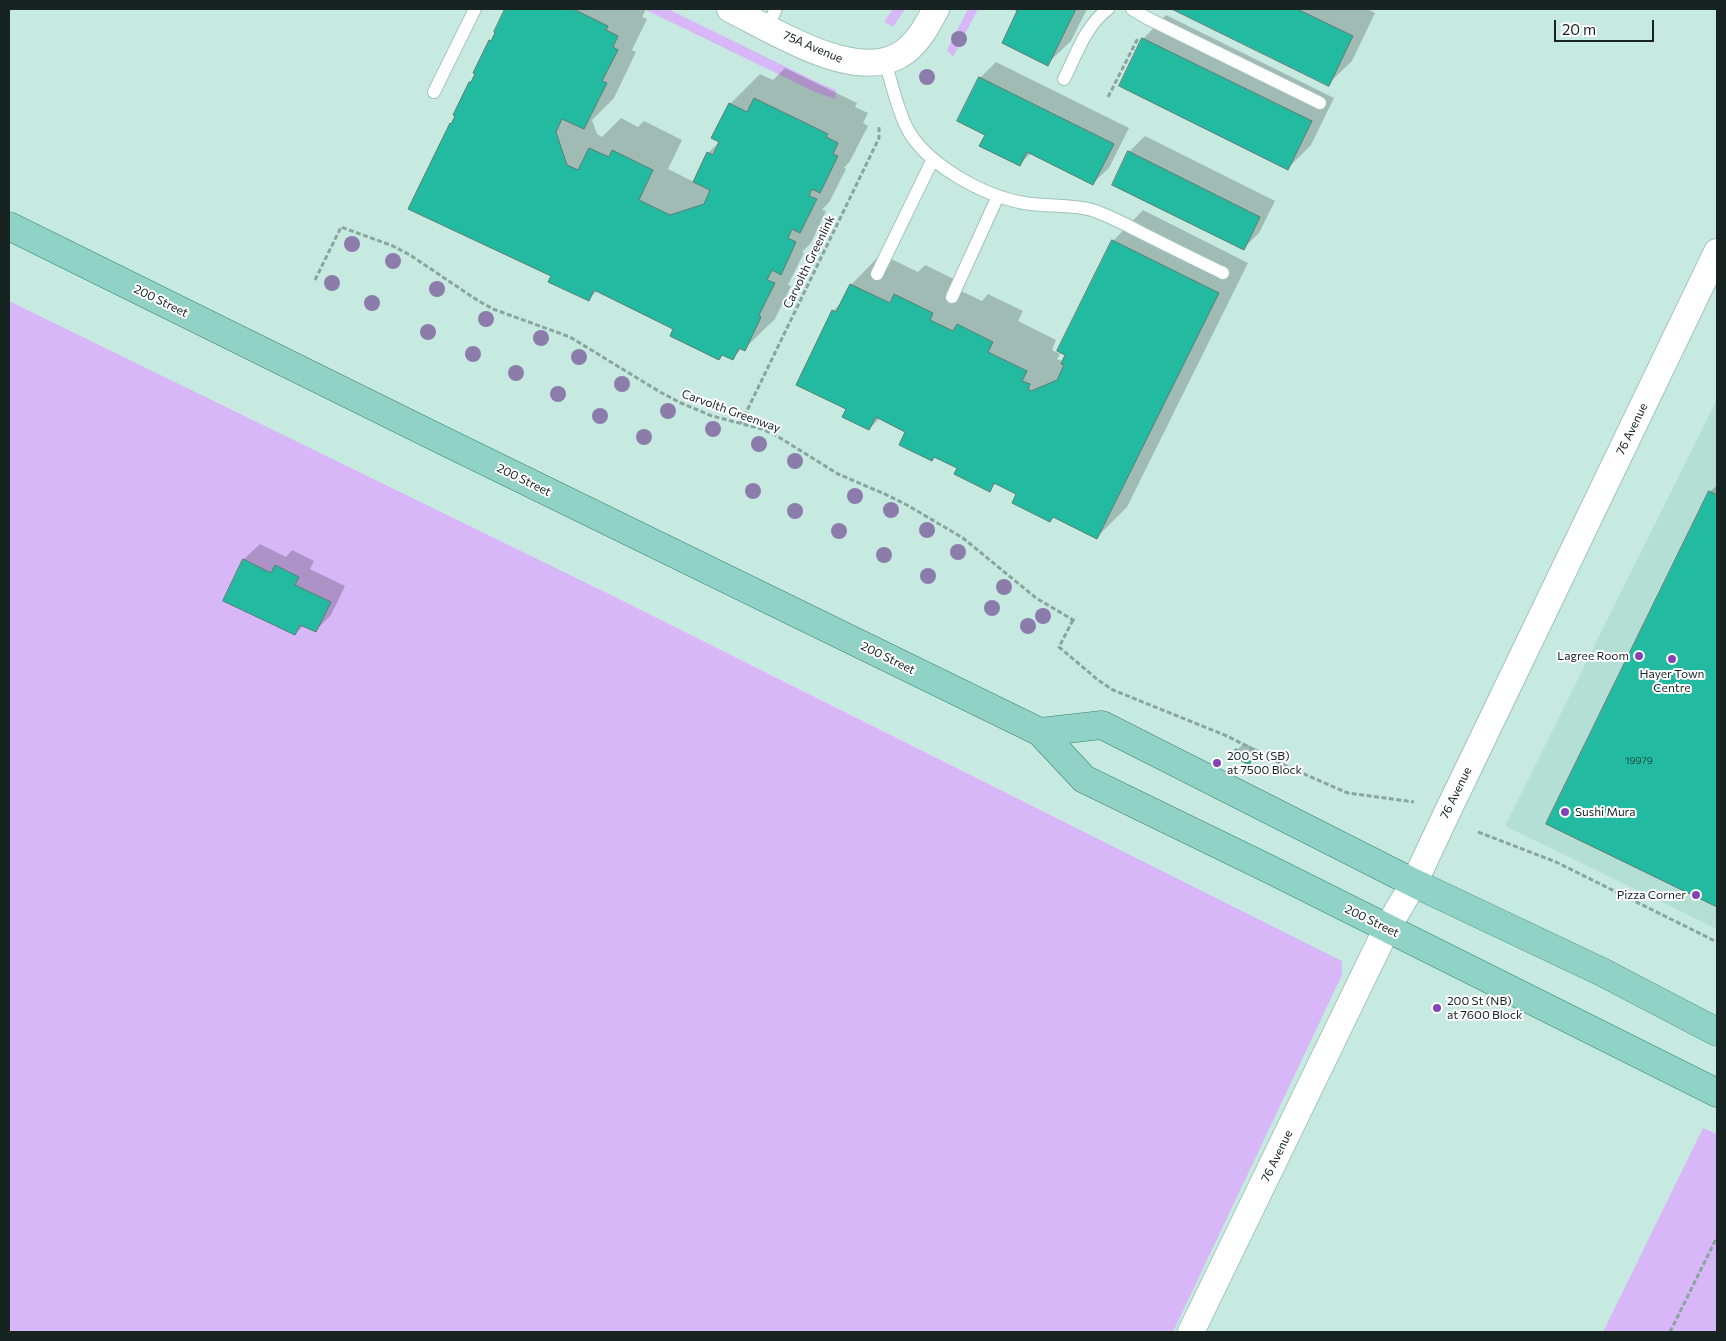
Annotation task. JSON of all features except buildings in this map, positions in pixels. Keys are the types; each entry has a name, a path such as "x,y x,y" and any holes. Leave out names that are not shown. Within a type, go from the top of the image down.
{"main road":[{"name":"200 Street","path":"9,226 437,438 1040,732 1084,779 1717,1093"},
{"path":"1040,732 1102,725 1414,883 1602,972 1717,1032"}],"street":[{"name":"75A Avenue","path":"730,9 771,18 812,49 836,59 869,63 885,61 899,56 920,37 936,9"},
{"name":"76 Avenue","path":"1191,1332 1387,928 1414,883 1717,252"}],"lane":[{"path":"434,92 475,9"},
{"path":"1064,79 1090,28 1108,9"},
{"path":"1132,9 1320,102"},
{"path":"885,61 906,126 922,150 969,182 998,196 1025,203 1079,207 1095,211 1223,273"},
{"path":"877,274 933,159"},
{"path":"952,298 998,196"}],"path":[{"path":"1108,96 1141,33"},
{"name":"Carvolth Greenlink","path":"741,423 879,138 878,122"},
{"name":"Carvolth Greenway","path":"315,280 341,227 393,246 410,255 470,296 494,309 570,337 681,403 712,416 741,423 776,436 838,474 887,494 942,525 970,544 1036,598 1074,620 1059,647 1098,680 1113,690 1227,736 1290,768 1348,794 1414,802"},
{"path":"1478,832 1556,862 1717,942"},
{"path":"1670,1332 1717,1237"}],"shaded area":[{"path":"644,9 668,9 836,90 835,99 815,92"},
{"path":"893,9 905,9 893,27 884,22"},
{"path":"968,9 978,9 953,57 947,50"},
{"path":"9,301 611,595 1342,961 1342,975 1173,1332 9,1332"},
{"name":"Hayer Town Centre","path":"1717,399 1717,929 1505,826"},
{"path":"1703,1128 1717,1134 1717,1332 1603,1332"}],"place":[{"name":"Lagree Room","path":"1639,656"},
{"name":"Hayer Town Centre","path":"1672,659"},
{"name":"200 St (SB) at 7500 Block","path":"1217,763"},
{"name":"Sushi Mura","path":"1565,812"},
{"name":"Pizza Corner","path":"1696,895"},
{"name":"200 St (NB) at 7600 Block","path":"1437,1008"}]}
